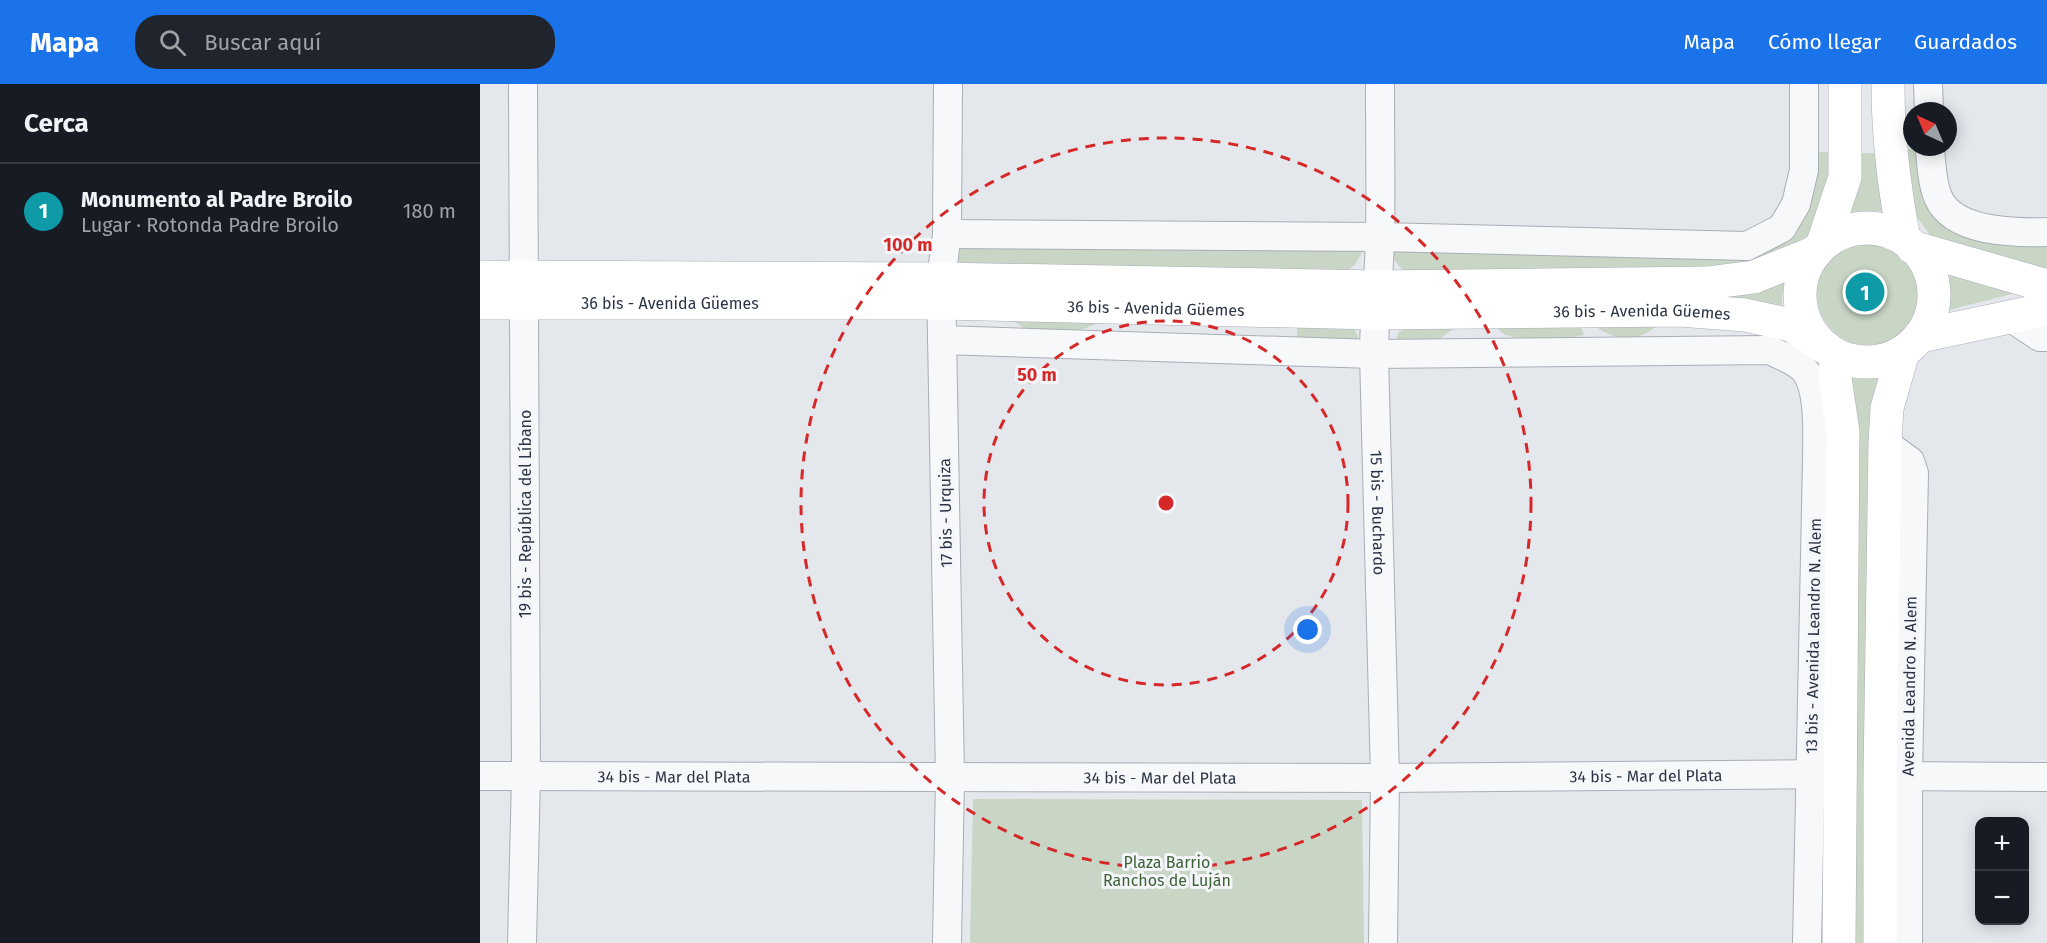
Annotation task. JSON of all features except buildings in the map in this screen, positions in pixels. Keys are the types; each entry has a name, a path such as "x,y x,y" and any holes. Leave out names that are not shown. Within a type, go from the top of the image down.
{"main road":[{"path":"1820,248 1845,177 1845,84"},
{"path":"1880,943 1894,776 1885,443 1887,408 1911,344 1930,316 1934,294 1930,272 1920,253 1908,243 1894,185 1888,121 1888,84"},
{"path":"2047,286 1908,243 1884,230 1863,228 1842,232 1820,248 1809,260 1801,279 1800,302 1806,324 1819,343 1831,351 1859,362 1882,360 1911,344 2047,309"},
{"name":"36 bis - Avenida Güemes","path":"1376,300 1707,283 1754,277 1820,248"},
{"name":"36 bis - Avenida Güemes","path":"480,277 525,290 941,291 1376,300 1680,310 1745,315 1791,325 1831,351"},
{"name":"36 bis - Avenida Güemes","path":"480,303 525,290"},
{"name":"13 bis - Avenida Leandro N. Alem","path":"1831,351 1843,432 1825,774 1839,943"}],"street":[{"name":"19 bis - República del Líbano","path":"522,943 526,776 523,84"},
{"name":"17 bis - Urquiza","path":"947,943 950,778 941,291 947,234 948,84"},
{"name":"15 bis - Buchardo","path":"1380,84 1380,237 1374,354 1385,778 1383,943"},
{"path":"947,234 1380,237 1747,246 1782,228 1796,204 1804,170 1804,84"},
{"path":"1928,84 1929,102"},
{"path":"1931,156 1938,198 1954,216 1987,229 2011,233 2047,232"},
{"path":"2010,317 2040,337 2047,337"},
{"path":"942,340 1374,354"},
{"name":"13 bis - Avenida Leandro N. Alem","path":"1374,354 1770,350 1792,361 1806,372 1813,391 1816,418 1825,774 1807,943"},
{"name":"34 bis - Mar del Plata","path":"480,776 1385,778 1825,774"},
{"path":"1894,776 2047,777"},
{"name":"Avenida Leandro N. Alem","path":"1894,776 1908,943"}],"green space":[{"path":"1815,152 1832,152 1823,209 1808,235 1785,250 1754,264 1710,271 1408,274 1393,258 1395,244 1773,242"},
{"path":"1860,153 1874,153 1888,211 1849,212"},
{"path":"1908,156 1926,156 1942,212 2047,242 2047,270 1951,249 1930,235 1917,217 1911,191"},
{"path":"1868,243 1887,247 1904,258 1915,275 1919,294 1915,313 1904,330 1887,341 1868,345 1849,341 1832,330 1821,313 1817,294 1821,275 1832,258 1849,247"},
{"path":"950,245 1348,246 1362,252 1355,265 1339,275 964,265 952,257"},
{"path":"1950,270 2028,290 1949,310"},
{"path":"1784,281 1781,310 1778,313 1712,293"},
{"path":"1009,318 1105,319 1084,329 1055,332 1024,328"},
{"path":"1463,321 1441,338 1394,343 1399,332 1414,325"},
{"path":"1491,321 1579,322 1584,335 1554,340 1524,339 1504,334"},
{"path":"1297,323 1353,328 1358,336 1358,348 1297,338"},
{"path":"1591,323 1659,323 1643,335 1625,338 1608,334"},
{"path":"1884,373 1869,943 1855,943 1842,374"},
{"name":"Plaza Barrio Ranchos de Luján","path":"973,799 1362,800 1364,943 970,943"}],"place":[{"name":"Monumento al Padre Broilo","path":"1865,292"}]}
